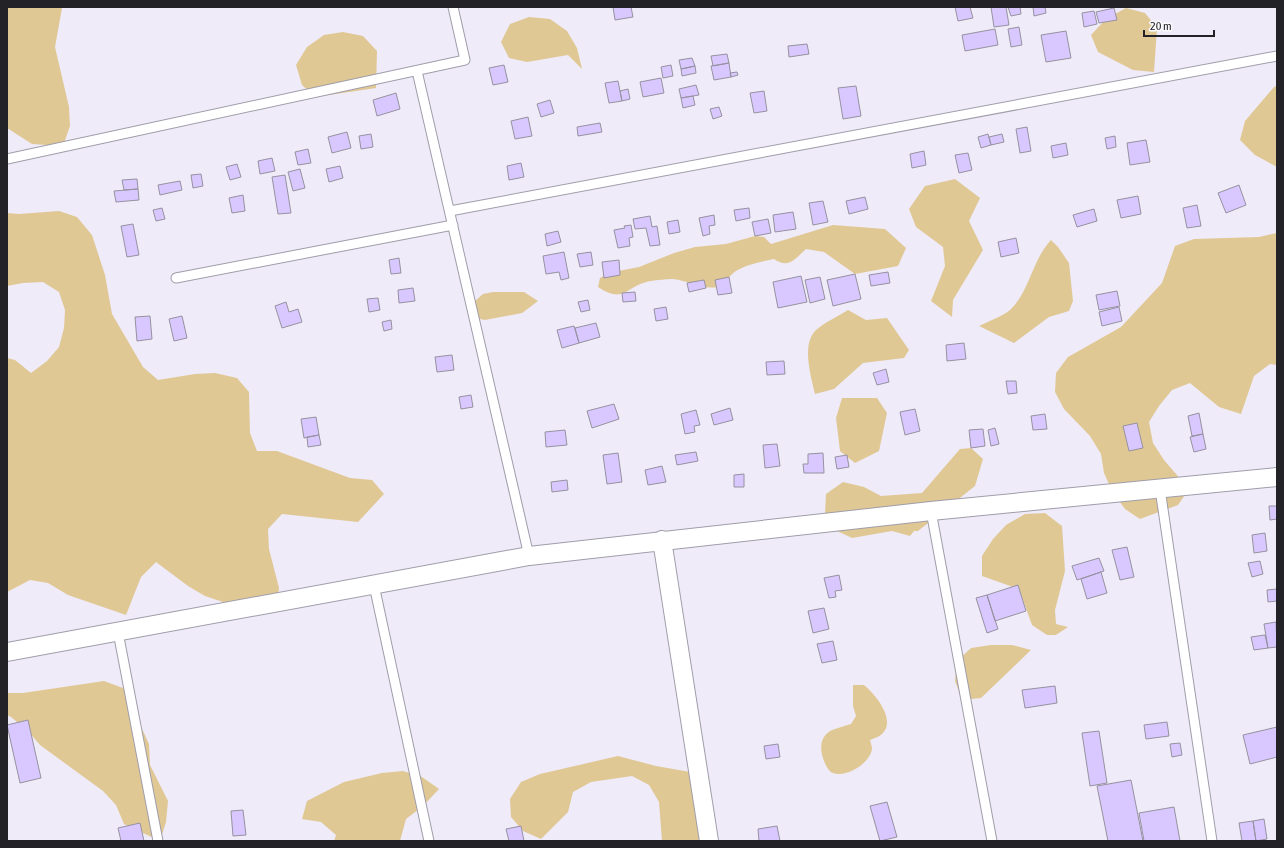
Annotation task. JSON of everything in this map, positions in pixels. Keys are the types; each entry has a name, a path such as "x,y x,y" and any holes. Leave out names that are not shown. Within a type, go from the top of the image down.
{"street":[{"path":"7,652 529,556 931,511 1277,478"},
{"path":"662,540 709,841"}],"lane":[{"path":"7,159 465,60 453,7"},
{"path":"450,211 1277,56"},
{"path":"417,71 529,556"},
{"path":"176,278 453,225"},
{"path":"1160,489 1212,841"},
{"path":"931,511 992,841"},
{"path":"374,585 429,841"},
{"path":"118,632 158,841"}],"shaded area":[{"path":"7,7 75,7 62,8 55,47 69,107 70,126 63,146 32,144 7,128"},
{"path":"1126,8 1145,13 1157,28 1154,72 1133,70 1098,52 1091,35 1106,19"},
{"path":"529,17 550,19 567,31 577,48 582,69 568,55 527,62 509,58 501,42 510,24"},
{"path":"343,32 363,36 377,51 376,88 315,97 302,85 296,65 307,47 324,35"},
{"path":"1277,86 1277,167 1255,155 1240,140 1245,121 1274,87"},
{"path":"955,179 980,198 969,221 983,250 953,300 952,317 931,301 945,266 943,247 916,227 909,209 925,186"},
{"path":"59,211 77,217 92,235 105,275 112,314 143,367 158,380 195,374 215,373 237,378 249,392 250,433 257,451 277,451 350,478 372,480 384,494 358,522 282,514 268,529 269,549 279,588 277,607 259,614 205,596 188,586 156,562 141,577 126,615 68,595 48,583 30,580 7,592 7,358 15,360 31,373 47,361 59,347 64,328 65,310 59,292 43,282 23,283 7,286 7,213 19,214"},
{"path":"833,225 885,229 906,248 898,266 855,274 824,252 806,249 792,262 784,263 774,259 740,269 717,287 711,288 683,281 664,279 643,283 620,294 607,292 598,287 600,278 608,273 639,267 674,253 695,247 726,244 755,236 764,237 771,244"},
{"path":"1277,233 1277,365 1270,364 1254,376 1241,414 1219,407 1190,383 1172,390 1159,406 1149,422 1153,443 1164,460 1189,489 1178,505 1140,519 1125,509 1112,491 1104,473 1101,454 1090,436 1064,409 1055,392 1056,373 1068,357 1121,327 1162,283 1175,246 1194,239 1259,237"},
{"path":"1051,240 1069,263 1073,301 1069,311 1049,317 1014,343 979,326 1007,312 1017,302 1027,285 1039,257"},
{"path":"493,292 524,292 538,301 522,313 485,320 475,318 475,301 483,294"},
{"path":"848,310 866,320 887,318 909,350 904,358 863,363 834,389 815,394 808,361 811,336 816,330 827,322"},
{"path":"842,398 877,398 887,413 879,451 855,463 840,451 836,418"},
{"path":"971,448 983,459 975,486 918,531 914,531 910,536 892,531 852,538 835,530 825,514 826,494 843,482 864,487 881,496 922,493 960,449"},
{"path":"1045,513 1062,526 1065,571 1055,610 1056,624 1068,627 1056,635 1047,635 1032,625 1019,589 982,576 982,556 993,539 1006,525 1025,514"},
{"path":"991,645 1012,645 1031,650 981,698 962,700 955,681 957,661 971,648"},
{"path":"104,681 123,688 149,744 150,765 168,801 166,822 160,841 124,824 116,805 103,791 40,745 28,731 7,715 7,693 23,693"},
{"path":"853,685 864,685 874,694 886,715 886,728 881,735 870,740 872,749 867,759 862,764 845,773 833,773 825,763 821,745 826,734 830,731 851,724 856,716 853,706"},
{"path":"618,756 656,766 696,773 702,841 662,841 659,802 649,785 632,776 591,782 573,792 568,812 541,839 523,831 511,817 510,799 521,782 540,774"},
{"path":"403,771 422,777 439,789 423,806 406,819 400,841 334,841 336,835 321,822 302,819 307,801 344,782 382,773"}],"building":[{"path":"613,7 631,7 633,17 615,20"},
{"path":"955,7 970,7 973,18 958,21"},
{"path":"991,7 1006,7 1009,25 994,27"},
{"path":"1008,7 1020,7 1021,14 1011,16"},
{"path":"1033,7 1045,7 1046,13 1034,16"},
{"path":"1114,8 1117,20 1099,23 1096,12"},
{"path":"1094,11 1097,24 1084,27 1082,13"},
{"path":"1019,27 1022,45 1011,47 1008,29"},
{"path":"995,29 998,45 965,51 962,35"},
{"path":"1066,31 1071,58 1046,62 1041,35"},
{"path":"807,44 809,54 789,57 788,46"},
{"path":"727,54 729,63 713,66 711,56"},
{"path":"692,58 695,66 681,69 679,60"},
{"path":"729,63 731,77 714,80 711,66"},
{"path":"504,65 508,82 493,85 489,68"},
{"path":"671,65 673,76 663,78 661,67"},
{"path":"695,66 696,73 682,76 681,69"},
{"path":"737,72 738,75 731,77 730,73"},
{"path":"661,78 664,93 643,97 640,82"},
{"path":"618,81 622,101 609,103 605,83"},
{"path":"696,85 699,95 681,98 679,89"},
{"path":"856,86 861,116 843,119 838,88"},
{"path":"628,89 630,99 622,101 620,91"},
{"path":"764,91 767,111 754,113 750,93"},
{"path":"396,93 400,109 377,116 373,100"},
{"path":"693,96 695,105 683,108 681,98"},
{"path":"550,100 554,113 541,117 537,104"},
{"path":"719,107 722,116 713,119 710,109"},
{"path":"528,117 532,136 515,139 511,121"},
{"path":"600,123 602,132 578,136 577,127"},
{"path":"1027,127 1031,151 1020,153 1016,129"},
{"path":"347,132 351,148 332,153 328,137"},
{"path":"371,134 373,147 361,149 359,136"},
{"path":"988,134 991,145 981,148 978,137"},
{"path":"1002,134 1004,142 991,145 989,137"},
{"path":"1115,136 1116,147 1107,149 1105,138"},
{"path":"1146,140 1150,162 1130,165 1127,143"},
{"path":"1066,143 1068,155 1053,158 1051,146"},
{"path":"308,149 311,163 298,165 295,152"},
{"path":"924,151 926,165 912,168 910,154"},
{"path":"968,153 972,170 959,173 955,155"},
{"path":"272,158 275,171 260,174 258,161"},
{"path":"521,163 524,177 509,180 507,166"},
{"path":"237,164 241,177 230,180 226,167"},
{"path":"340,166 343,178 329,182 326,169"},
{"path":"300,169 305,188 293,191 288,172"},
{"path":"201,174 203,186 193,188 191,175"},
{"path":"285,175 291,213 278,214 272,177"},
{"path":"137,179 138,189 124,190 122,180"},
{"path":"180,181 182,190 160,195 158,185"},
{"path":"1239,185 1246,205 1226,213 1218,193"},
{"path":"138,189 139,200 116,202 114,191"},
{"path":"243,195 245,211 232,213 229,198"},
{"path":"1138,196 1141,214 1121,218 1117,200"},
{"path":"865,197 868,209 849,214 846,201"},
{"path":"823,201 828,222 813,225 809,203"},
{"path":"1197,205 1201,226 1187,228 1183,208"},
{"path":"162,208 165,219 156,221 153,210"},
{"path":"749,208 750,218 736,221 734,210"},
{"path":"1094,209 1097,221 1077,227 1073,215"},
{"path":"793,212 796,229 775,232 773,215"},
{"path":"714,215 715,225 709,226 710,234 703,236 699,218"},
{"path":"650,216 652,227 657,226 660,245 650,246 646,228 635,229 633,219"},
{"path":"768,219 771,233 755,236 752,222"},
{"path":"678,220 680,232 669,234 667,222"},
{"path":"133,224 139,255 127,257 121,226"},
{"path":"631,225 633,237 629,238 630,246 618,248 614,230"},
{"path":"558,231 561,242 547,246 545,234"},
{"path":"1016,238 1019,253 1001,257 998,242"},
{"path":"564,252 569,278 561,280 559,272 546,274 543,256"},
{"path":"591,252 593,265 580,267 577,254"},
{"path":"399,258 401,273 391,274 389,260"},
{"path":"619,260 620,275 604,278 602,262"},
{"path":"888,272 890,283 871,286 869,275"},
{"path":"855,274 861,299 833,306 827,280"},
{"path":"801,276 807,302 778,308 773,282"},
{"path":"729,277 732,293 718,295 715,280"},
{"path":"820,277 825,299 810,303 805,280"},
{"path":"704,280 706,288 689,292 687,283"},
{"path":"413,288 415,301 399,303 398,290"},
{"path":"1117,291 1120,306 1099,310 1096,295"},
{"path":"635,292 636,301 623,302 622,293"},
{"path":"378,298 380,310 369,312 367,299"},
{"path":"588,300 590,310 581,312 578,302"},
{"path":"286,302 289,312 298,309 302,322 282,328 275,306"},
{"path":"666,307 668,319 656,321 654,309"},
{"path":"1119,307 1122,321 1102,326 1099,312"},
{"path":"150,316 152,339 137,341 135,317"},
{"path":"182,316 187,338 174,341 169,319"},
{"path":"391,320 392,329 384,331 382,322"},
{"path":"596,323 600,337 579,343 575,328"},
{"path":"574,326 579,343 562,348 557,330"},
{"path":"964,343 966,359 947,361 946,345"},
{"path":"452,355 454,370 437,372 435,357"},
{"path":"784,361 785,374 767,375 766,362"},
{"path":"886,369 889,382 877,385 873,373"},
{"path":"1006,381 1016,381 1017,393 1008,394"},
{"path":"471,395 473,407 461,409 459,397"},
{"path":"614,404 619,419 592,428 587,411"},
{"path":"730,408 733,420 714,425 711,414"},
{"path":"915,409 920,431 905,435 900,412"},
{"path":"696,410 700,425 694,426 695,432 685,434 681,414"},
{"path":"1199,413 1203,434 1192,436 1188,416"},
{"path":"1045,414 1047,429 1033,430 1031,416"},
{"path":"316,417 319,435 304,438 301,419"},
{"path":"1137,423 1143,448 1129,451 1123,426"},
{"path":"995,428 999,444 991,446 988,430"},
{"path":"983,429 985,446 971,448 969,430"},
{"path":"565,430 567,445 546,447 545,432"},
{"path":"1203,434 1206,449 1194,452 1190,437"},
{"path":"319,435 321,445 308,447 307,437"},
{"path":"777,444 780,466 765,468 763,445"},
{"path":"696,452 698,461 677,465 675,455"},
{"path":"618,453 622,482 607,484 603,455"},
{"path":"823,453 824,473 804,473 803,464 808,464 808,454"},
{"path":"847,455 849,467 837,469 835,457"},
{"path":"662,466 666,482 648,485 645,470"},
{"path":"744,474 744,487 734,487 734,475"},
{"path":"567,480 568,490 552,492 551,482"},
{"path":"1269,506 1277,506 1277,519 1270,520"},
{"path":"1265,533 1267,551 1254,553 1252,535"},
{"path":"1127,547 1134,577 1120,580 1112,550"},
{"path":"1099,558 1104,571 1077,580 1072,566"},
{"path":"1260,561 1263,574 1252,577 1248,563"},
{"path":"1101,572 1107,593 1087,599 1081,579"},
{"path":"839,575 842,590 835,591 836,597 829,598 824,578"},
{"path":"1018,585 1026,611 995,621 987,595"},
{"path":"1277,589 1277,601 1268,602 1267,590"},
{"path":"987,595 998,629 987,633 976,598"},
{"path":"824,608 829,629 813,633 808,611"},
{"path":"1276,622 1277,647 1268,648 1264,624"},
{"path":"1265,635 1268,648 1254,650 1251,637"},
{"path":"833,641 837,660 822,663 817,644"},
{"path":"1055,686 1057,703 1025,708 1022,690"},
{"path":"28,720 41,778 20,783 7,725"},
{"path":"1167,722 1169,736 1146,739 1144,725"},
{"path":"1277,727 1277,757 1250,764 1243,735"},
{"path":"1099,731 1107,783 1090,786 1082,733"},
{"path":"1180,743 1182,755 1172,757 1170,744"},
{"path":"778,744 780,757 766,759 764,746"},
{"path":"1131,780 1143,841 1108,841 1097,786"},
{"path":"887,802 897,837 880,841 870,806"},
{"path":"1174,807 1180,841 1144,841 1139,813"},
{"path":"243,810 246,835 233,836 231,811"},
{"path":"1264,819 1267,839 1256,841 1253,821"},
{"path":"1253,821 1256,841 1242,841 1239,823"},
{"path":"140,823 144,841 121,841 118,828"},
{"path":"521,826 524,841 509,841 506,829"},
{"path":"777,826 780,841 759,841 758,829"}]}
